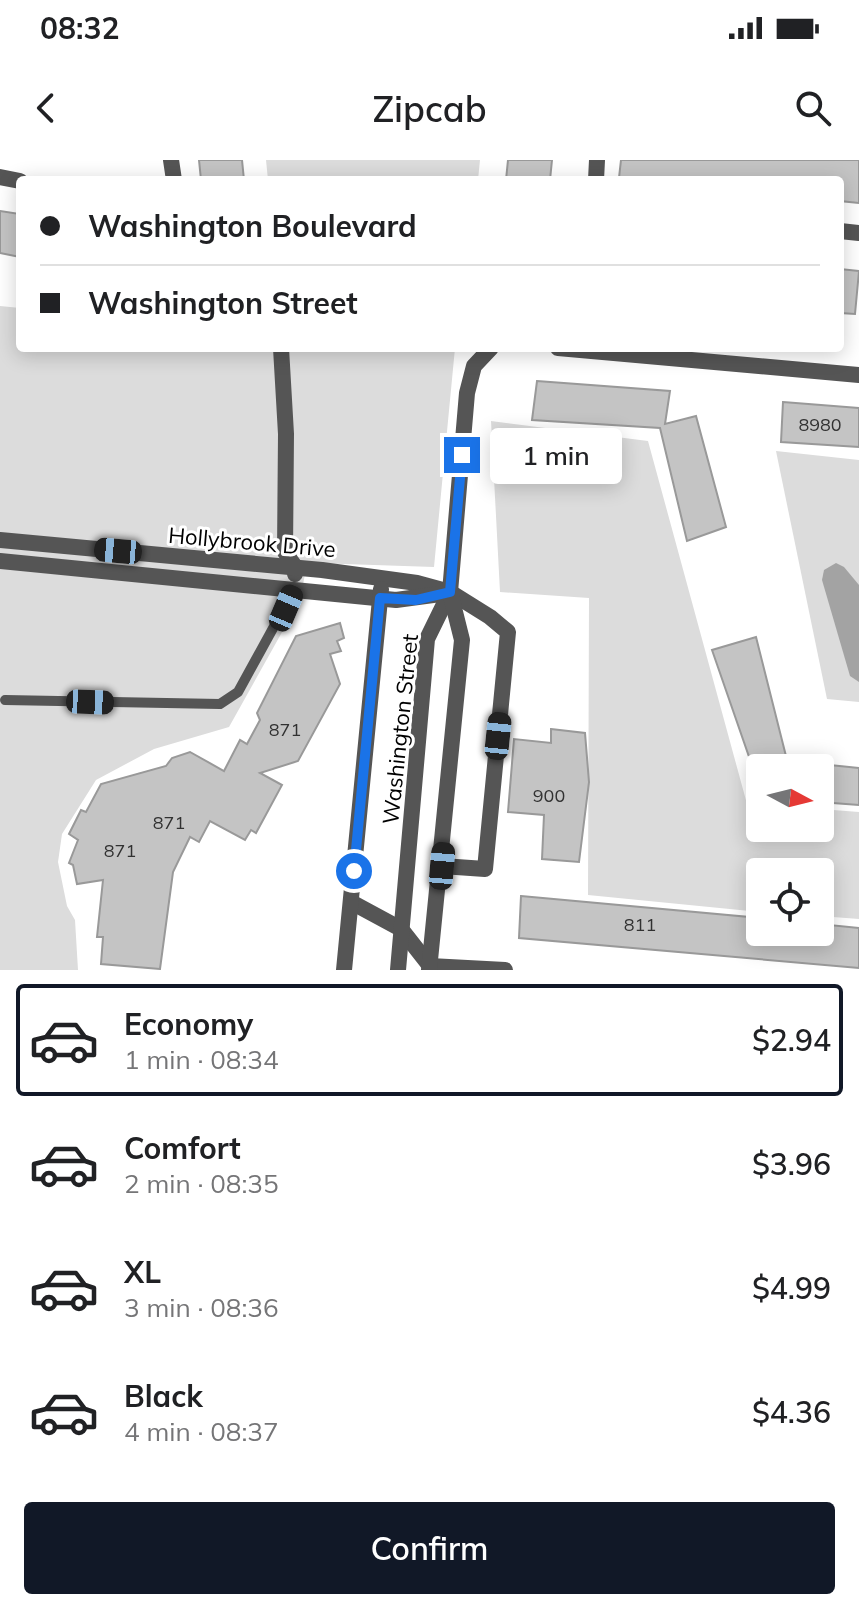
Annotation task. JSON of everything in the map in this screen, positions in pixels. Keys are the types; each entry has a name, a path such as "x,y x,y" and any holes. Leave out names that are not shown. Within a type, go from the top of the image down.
{"street":[{"path":"281,352 286,421 285,552 296,568 294,590"},
{"name":"Washington Street","path":"430,968 462,640 450,592 467,393 474,366 486,352"},
{"path":"603,352 859,375"},
{"name":"Hollybrook Drive","path":"0,540 382,577 450,592 490,617 508,632 485,869 442,866"},
{"name":"Hollybrook Drive","path":"0,561 380,598 416,600 450,592"},
{"path":"344,970 382,577"},
{"name":"Washington Street","path":"398,970 427,639 450,592"},
{"path":"351,902 401,929 430,968 503,970"}],"lane":[{"path":"5,700 220,704 238,692 294,590"}],"shaded area":[{"path":"266,160 480,160 478,176 268,176"},
{"path":"0,306 16,308 16,352 455,352 434,567 314,563 306,569 300,600 229,727 154,749 96,780 62,834 58,862 67,906 75,920 78,970 0,970"},
{"path":"491,421 648,441 746,800 746,842 834,842 834,810 859,812 859,919 834,917 834,858 746,858 746,911 588,895 589,598 500,592"},
{"path":"776,451 859,460 859,702 827,699"},
{"path":"836,563 844,567 859,585 859,682 850,676 822,580 824,570"}],"building":[{"path":"199,160 242,160 244,176 201,176"},
{"path":"508,160 552,160 550,176 506,176"},
{"path":"621,160 859,160 859,203 844,201 844,176 619,176"},
{"path":"0,211 16,213 16,256 0,253"},
{"path":"844,269 859,271 855,314 844,313"},
{"path":"537,381 670,391 665,424 696,416 726,527 687,541 660,428 532,420"},
{"path":"783,402 859,408 859,447 781,442"},
{"path":"340,623 344,638 337,641 341,651 330,654 340,684 298,761 260,773 282,785 256,833 251,830 245,840 210,821 199,842 190,837 173,872 160,969 101,964 103,937 97,937 103,880 77,884 73,865 69,863 78,840 69,834 81,810 86,812 101,784 166,766 172,758 190,752 224,771 240,740 247,744 260,720 257,713 296,636"},
{"path":"756,637 785,754 748,754 712,650"},
{"path":"551,729 585,733 589,782 579,862 542,859 544,815 508,812 514,739 551,743"},
{"path":"834,765 859,768 859,805 834,803"},
{"path":"521,896 746,917 746,946 834,946 834,925 859,928 859,968 519,938"}],"route":[{"path":"354,871 380,598 416,600 450,592 462,455"}]}
